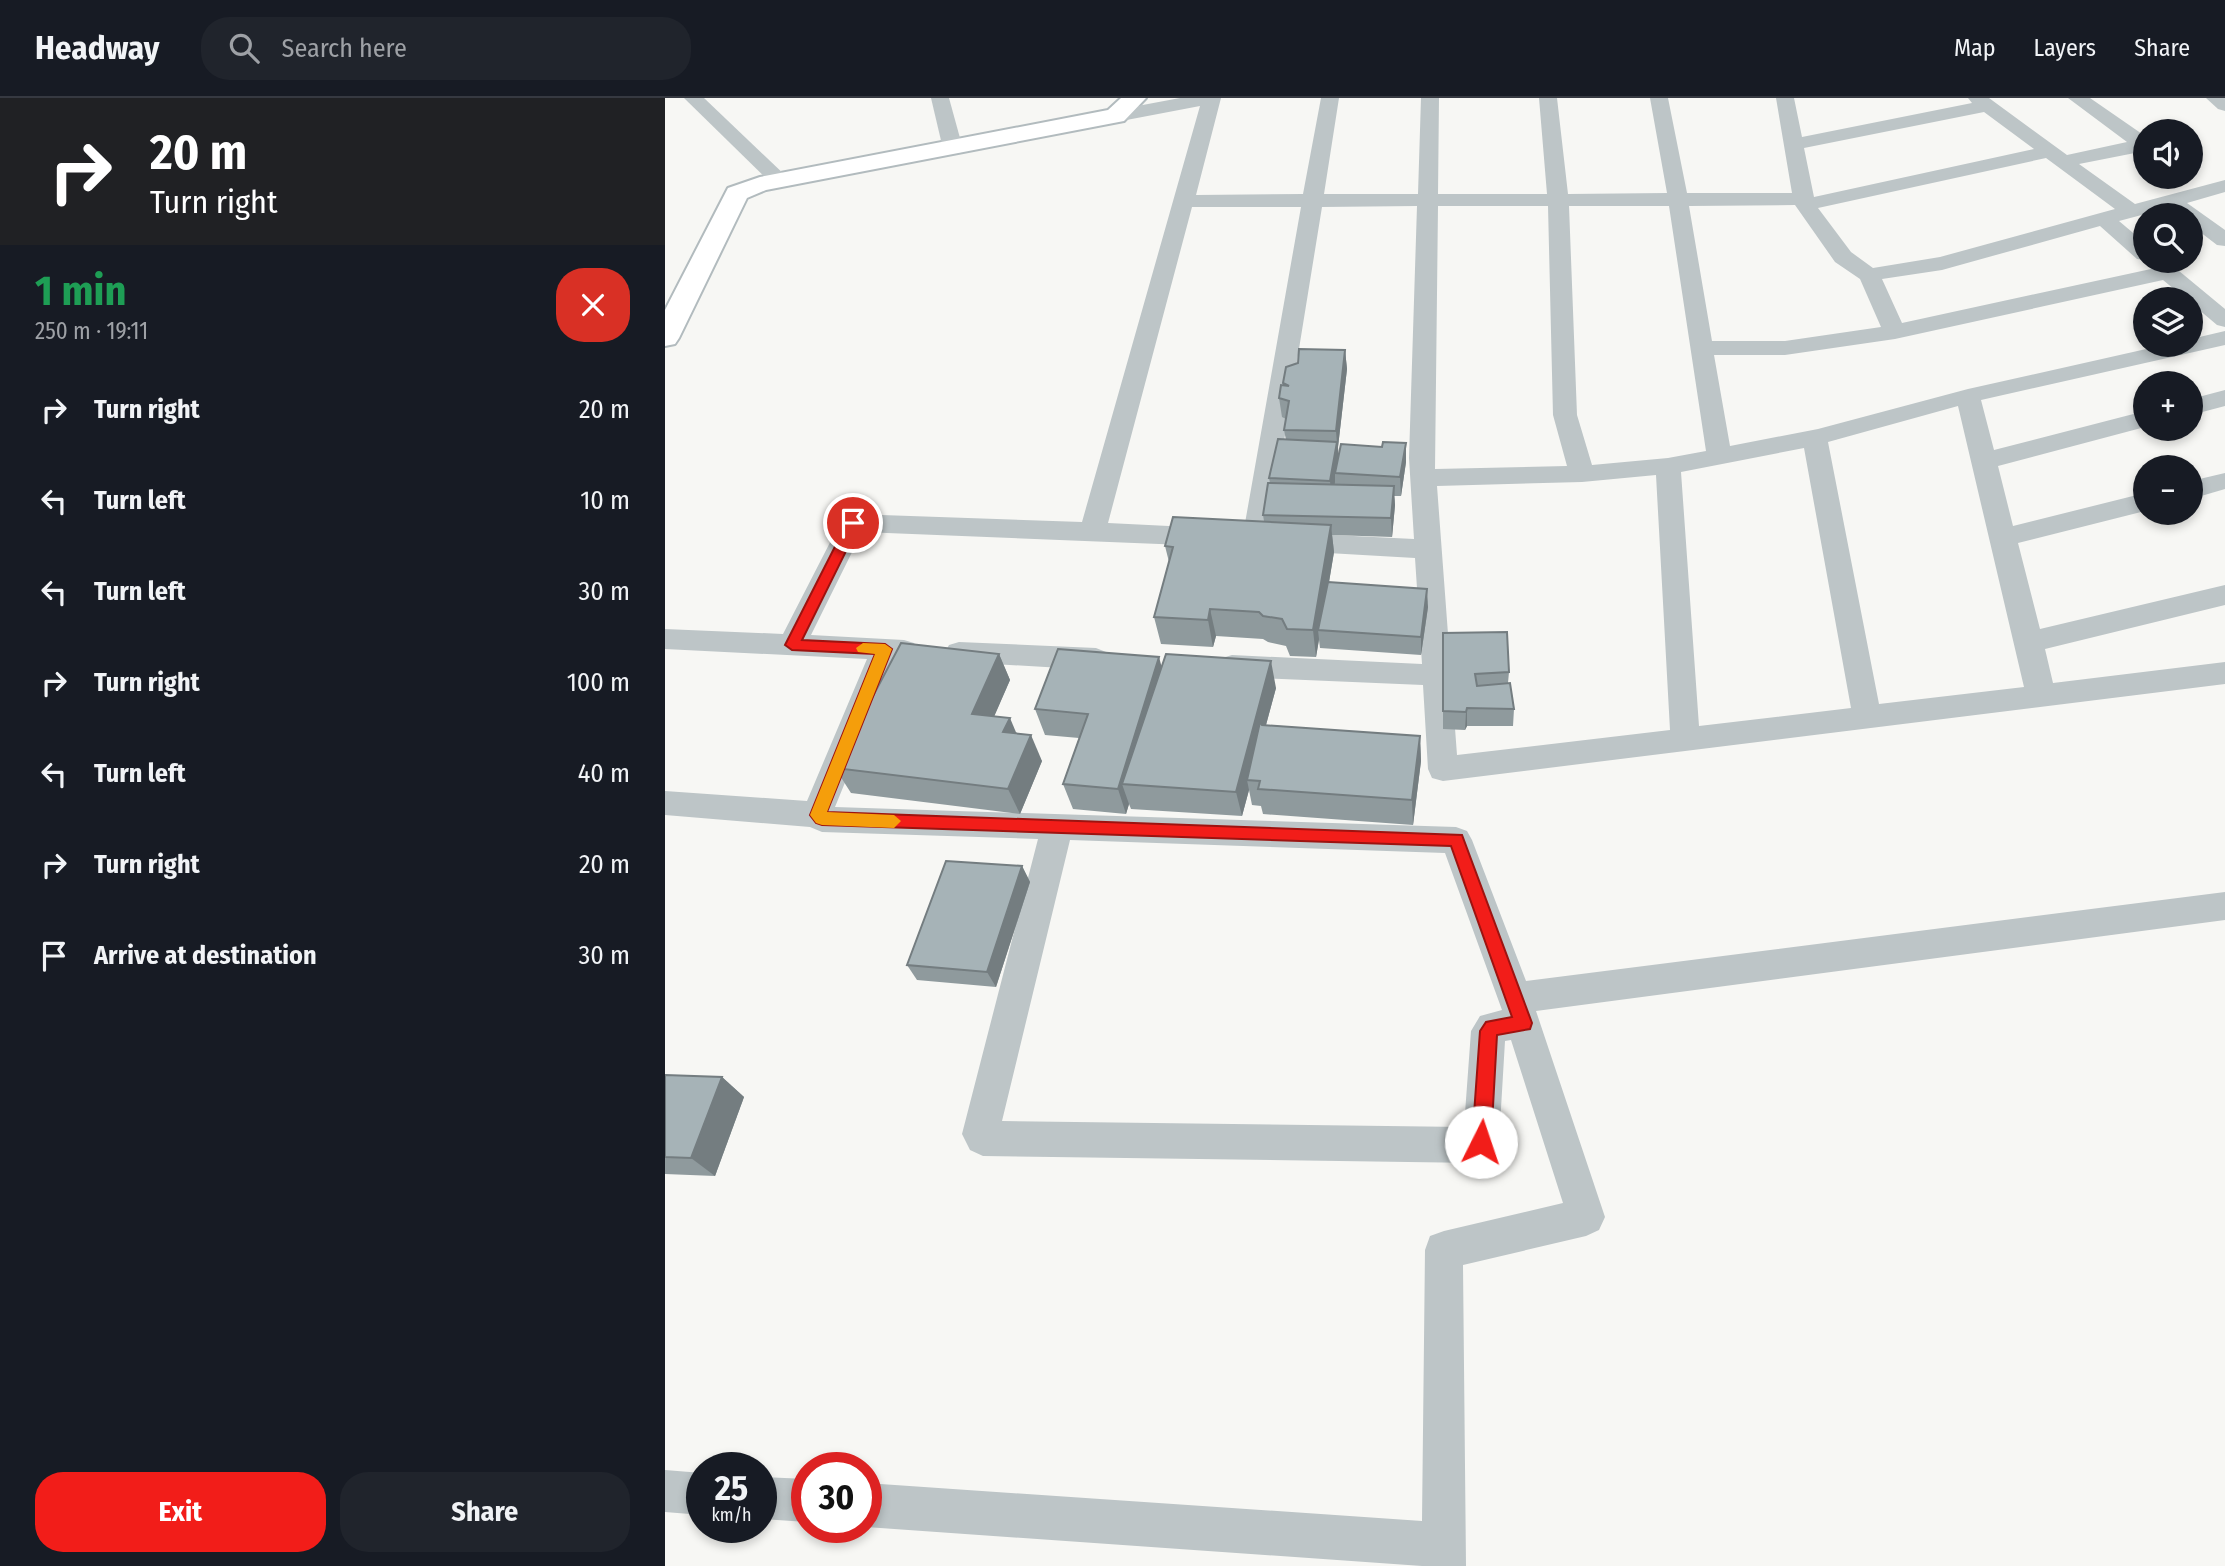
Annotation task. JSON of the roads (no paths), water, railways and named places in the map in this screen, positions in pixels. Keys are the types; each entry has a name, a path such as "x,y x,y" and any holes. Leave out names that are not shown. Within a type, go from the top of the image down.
{"street":[{"path":"940,98 953,149"},
{"path":"1115,116 1134,98"},
{"path":"665,338 737,192 760,184 1211,98 1093,531"},
{"path":"1255,540 1330,98"},
{"path":"1430,98 1423,478 1443,769 2225,673"},
{"path":"1548,98 1558,201 1565,415 1582,474"},
{"path":"1659,98 1666,124 1719,457"},
{"path":"1785,98 1791,145 1804,202 1843,257 1868,275 1895,332"},
{"path":"2077,98 2133,137"},
{"path":"2215,98 2225,105"},
{"path":"698,99 781,181"},
{"path":"1791,145 1983,102 2132,212"},
{"path":"1184,201 1427,199 1804,202 2058,156 2133,147"},
{"path":"1868,275 1942,263 2218,188"},
{"path":"2172,201 2225,240"},
{"path":"2105,220 2133,244"},
{"path":"1702,348 1786,348 1895,332 2136,273"},
{"path":"2168,273 2225,320"},
{"path":"1423,478 1582,474 1668,466 1818,437 1968,396 2225,338"},
{"path":"1968,396 2041,696"},
{"path":"2203,404 2225,398"},
{"path":"1984,461 2133,422"},
{"path":"1818,437 1815,438 1867,717"},
{"path":"1668,466 1685,739"},
{"path":"2203,487 2225,481"},
{"path":"2003,538 2133,505"},
{"path":"792,645 853,523 1093,531 1428,550"},
{"path":"2029,642 2225,595"},
{"path":"665,639 1119,660"},
{"path":"818,815 885,649"},
{"path":"1202,664 1437,675"},
{"path":"665,803 818,815 822,819 1456,840 1519,1010 1586,1217 1444,1250 1444,1555 882,1506"},
{"path":"1057,827 980,1134 983,1138 1477,1145 1481,1142 1488,1031 1519,1010 2225,906"},
{"path":"665,1491 686,1493"}]}
